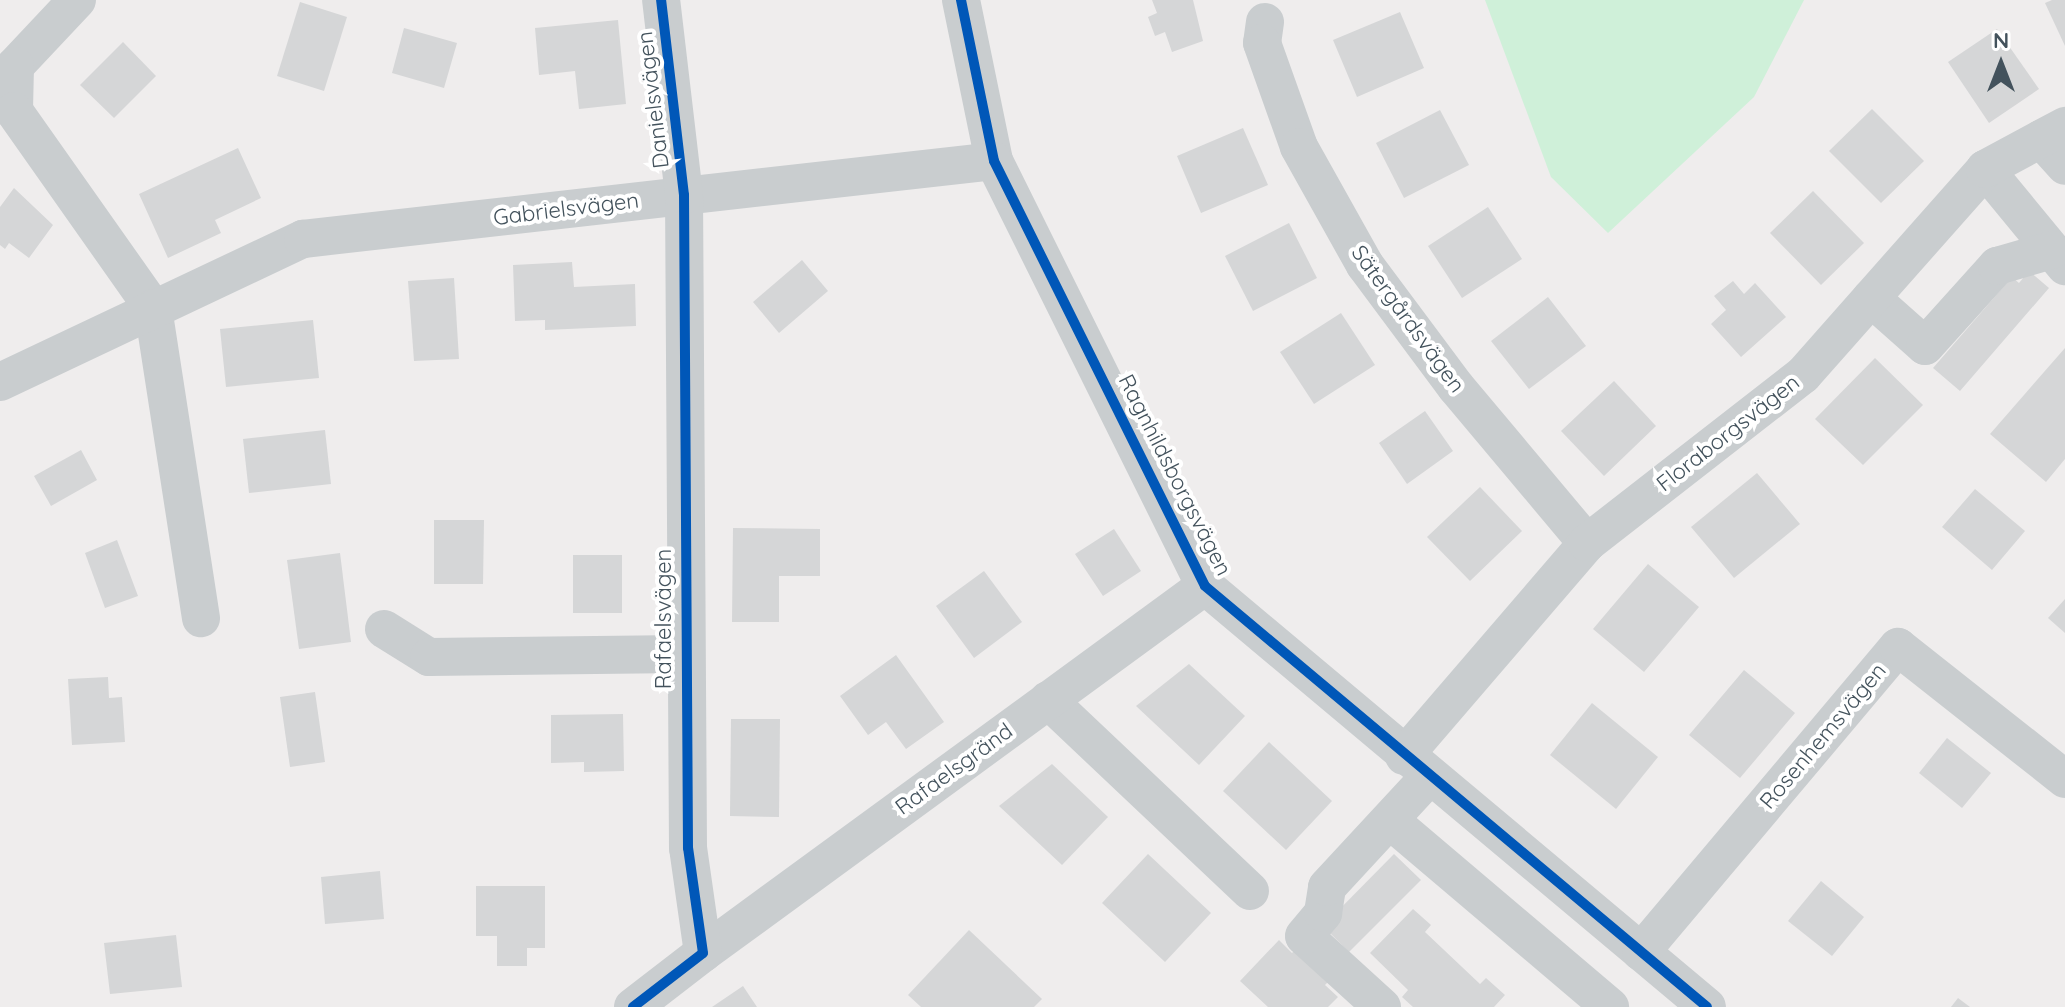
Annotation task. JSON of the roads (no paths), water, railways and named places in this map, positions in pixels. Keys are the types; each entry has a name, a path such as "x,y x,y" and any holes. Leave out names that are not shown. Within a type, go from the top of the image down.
{"street":[{"path":"77,0 15,66 14,111 153,308 201,618"},
{"name":"Danielsvägen","path":"661,0 684,195"},
{"name":"Ragnhildsborgsvägen","path":"961,0 994,161 1205,586 1707,1007"},
{"name":"Sätergårdsvägen","path":"1265,22 1262,43 1299,147 1365,265 1456,387 1587,543"},
{"name":"Floraborgsvägen","path":"1382,1007 1304,936 1323,913 1327,887 1392,822 1417,766 1587,543 1803,375 1985,169 2057,144"},
{"name":"Gabrielsvägen","path":"0,382 303,239 994,161"},
{"path":"1985,169 2058,258"},
{"name":"Rafaelsvägen","path":"684,195 683,654 688,848 703,953"},
{"path":"1871,298 1925,346 1997,266 2058,258"},
{"name":"Rafaelsgränd","path":"703,953 1205,586"},
{"name":"Rafaelsvägen","path":"384,629 429,657 683,654"},
{"name":"Rosenhemsvägen","path":"1641,952 1898,647 2064,776"},
{"path":"1048,700 1250,891"},
{"path":"1392,822 1610,1007"},
{"path":"640,1005 703,953"}]}
